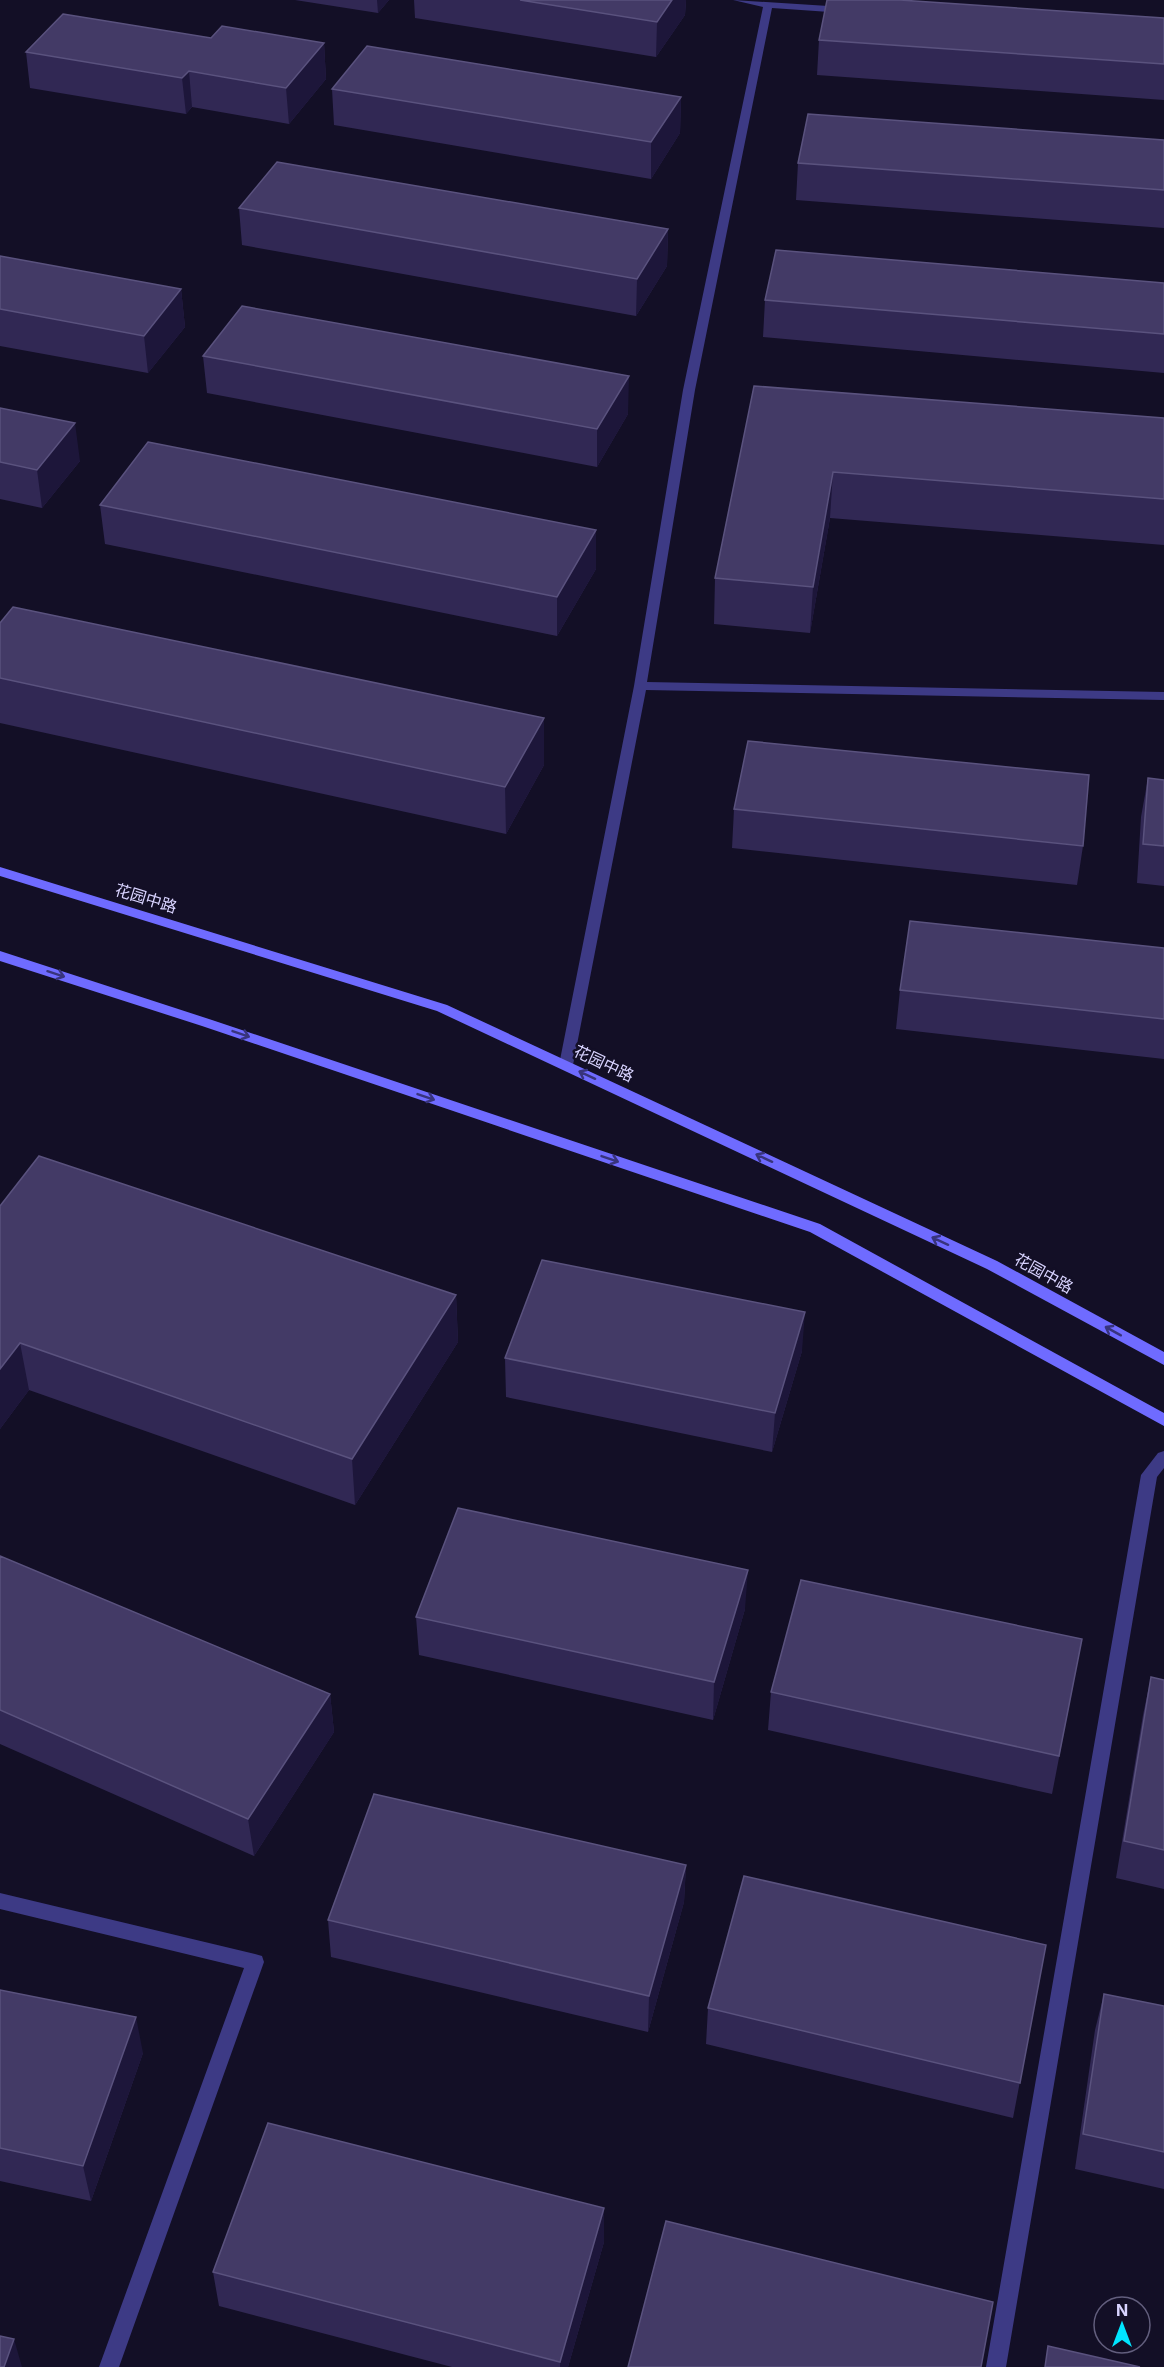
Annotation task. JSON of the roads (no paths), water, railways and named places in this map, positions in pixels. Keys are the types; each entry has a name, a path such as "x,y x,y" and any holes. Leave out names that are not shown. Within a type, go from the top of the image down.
{"main road":[{"name":"花园中路","path":"0,871 442,1008 992,1265 1164,1359"},
{"path":"0,956 218,1026 815,1228 1164,1420"}],"street":[{"path":"738,0 768,5 861,11"},
{"path":"566,1065 640,686 689,390 768,5"},
{"path":"640,686 1164,696"},
{"path":"996,2367 1149,1475 1164,1457"},
{"path":"0,1901 255,1962 110,2367"}]}
